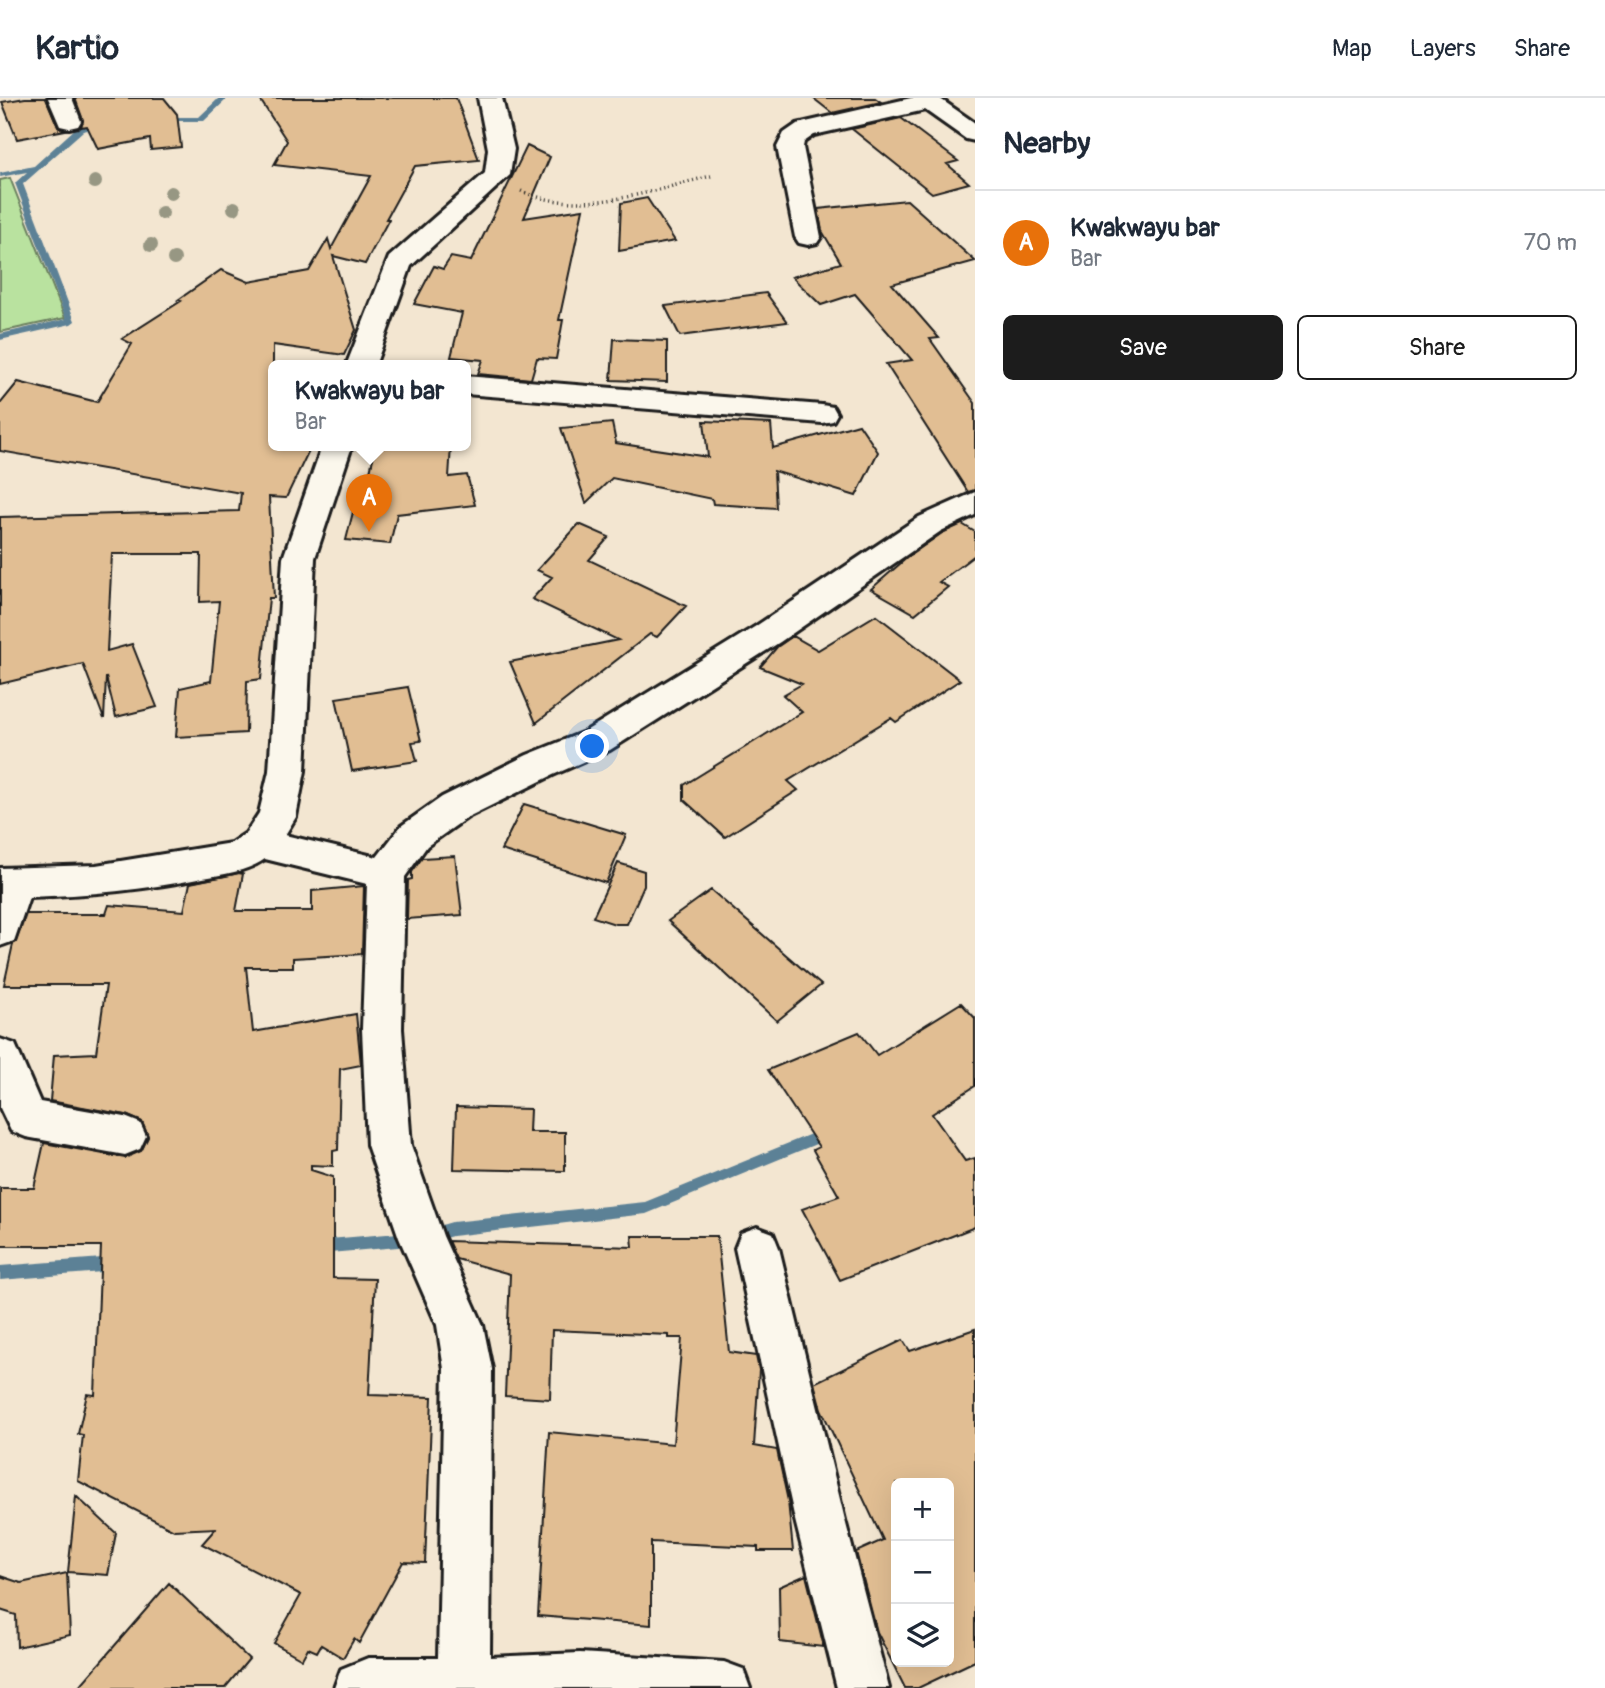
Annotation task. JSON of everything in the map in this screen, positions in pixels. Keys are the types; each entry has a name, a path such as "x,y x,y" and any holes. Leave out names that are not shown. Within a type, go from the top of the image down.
{"street":[{"path":"60,98 69,121"},
{"path":"362,360 398,263 497,175 501,149 490,98"},
{"path":"808,237 790,147 793,138 806,129 926,100 975,134"},
{"path":"471,386 822,414"},
{"path":"0,930 7,883 96,880 169,870 241,856 259,843 277,817 287,771 299,558 335,451"},
{"path":"463,1685 468,1368 460,1325 421,1238 389,1145 382,1029 386,874 414,836 455,807 528,770 597,741 768,634 930,524 975,502"},
{"path":"259,843 386,874"},
{"path":"0,1057 2,1068 26,1118 125,1136"},
{"path":"757,1248 820,1520 863,1688"},
{"path":"360,1688 368,1684 582,1684 724,1688"}],"path":[{"path":"497,175 528,195 558,202 613,197 711,176"}],"green space":[{"path":"10,178 65,318 0,332 0,180"}],"building":[{"path":"46,98 58,127 65,130 17,139 2,102"},
{"path":"75,98 164,98 177,114 181,147 151,150 150,139 98,149 87,126 81,127 83,120"},
{"path":"259,98 456,98 479,160 415,166 365,264 333,256 356,330 344,355 273,345 273,360 268,360 268,451 309,451 286,498 269,497 274,598 269,598 261,679 247,681 246,733 176,737 180,688 211,681 219,601 200,602 201,554 112,554 107,651 132,644 157,707 116,717 106,677 104,719 83,664 0,684 0,517 239,511 241,493 0,451 0,404 18,382 97,402 132,344 122,339 181,301 178,300 221,270 249,282 309,271 328,239 331,249 371,176 274,165 287,141"},
{"path":"813,98 875,98 881,102 832,113"},
{"path":"901,118 958,161 947,164 969,183 932,193 852,129"},
{"path":"527,146 550,157 524,218 583,209 559,320 563,320 556,359 537,358 531,379 478,374 483,360 451,357 462,313 414,304 434,266 443,269 451,257 471,261"},
{"path":"647,198 675,241 619,251 621,203"},
{"path":"907,200 975,261 892,284 939,338 930,339 975,403 975,490 968,492 886,364 912,360 855,294 821,305 792,277 841,263 822,231 818,209"},
{"path":"766,293 787,322 680,336 665,306"},
{"path":"614,339 667,341 667,382 611,380"},
{"path":"704,421 771,424 773,448 859,424 878,452 856,496 774,471 776,508 713,504 712,499 612,478 586,503 561,428 612,423 616,443 708,457"},
{"path":"375,451 451,451 449,477 467,475 475,505 397,514 390,544 346,540 360,484 367,484"},
{"path":"579,524 609,537 589,560 686,606 657,637 650,634 536,723 510,662 618,640 532,599 552,577 537,570"},
{"path":"962,524 975,532 975,555 939,582 948,587 915,614 871,589 909,556 942,533"},
{"path":"876,615 960,680 896,722 891,718 788,781 798,790 725,837 684,800 684,785 802,712 783,695 802,684 760,667 777,647 793,636 818,650"},
{"path":"408,687 421,741 412,742 417,761 352,771 336,698"},
{"path":"524,804 626,835 606,883 501,850"},
{"path":"455,856 462,915 407,919 408,880 412,879 412,872 422,858"},
{"path":"618,863 644,871 644,885 627,924 615,924 593,917"},
{"path":"243,874 236,911 312,911 312,891 364,886 362,954 293,958 293,967 246,967 253,1032 356,1014 361,1065 340,1069 338,1150 333,1151 333,1166 311,1165 311,1170 333,1177 333,1278 375,1279 369,1395 432,1397 425,1563 403,1562 359,1643 354,1639 343,1658 321,1645 317,1652 308,1648 302,1659 274,1643 301,1595 202,1544 216,1528 174,1530 78,1481 83,1435 78,1434 87,1394 95,1395 101,1246 0,1246 0,1188 34,1188 44,1143 125,1158 141,1151 148,1137 142,1122 126,1115 50,1101 54,1055 96,1053 106,985 4,985 13,944 26,914 106,914 109,905 184,911 190,883"},
{"path":"711,890 821,985 777,1021 668,921"},
{"path":"961,1003 975,1018 975,1086 932,1114 965,1161 975,1158 975,1227 840,1280 802,1209 839,1196 813,1150 819,1147 768,1070 859,1032 877,1055"},
{"path":"456,1107 530,1109 529,1132 565,1132 565,1171 454,1169"},
{"path":"632,1236 717,1236 729,1352 756,1356 759,1370 754,1446 777,1450 788,1501 793,1551 758,1551 758,1547 651,1542 651,1625 538,1616 549,1432 673,1444 682,1338 669,1338 669,1335 552,1330 550,1399 505,1396 510,1274 456,1259 448,1241 633,1247"},
{"path":"975,1329 975,1661 918,1688 905,1688 894,1667 954,1667 954,1478 891,1478 891,1660 877,1632 856,1552 883,1540 821,1409 814,1383 903,1340 910,1351"},
{"path":"76,1496 116,1533 108,1575 68,1572"},
{"path":"67,1573 70,1635 17,1647 16,1615 0,1610 0,1576 21,1583"},
{"path":"806,1575 823,1647 780,1642 779,1587"},
{"path":"169,1583 249,1659 225,1688 78,1688"}],"waterway":[{"path":"163,119 201,119 224,98"},
{"path":"0,337 71,321 19,183 80,129 103,124"},
{"path":"0,175 34,168"},
{"path":"318,1247 421,1238 452,1229 646,1208 828,1133"},
{"path":"0,1273 115,1264"}],"place":[{"name":"Kwakwayu bar","path":"369,532"}]}
